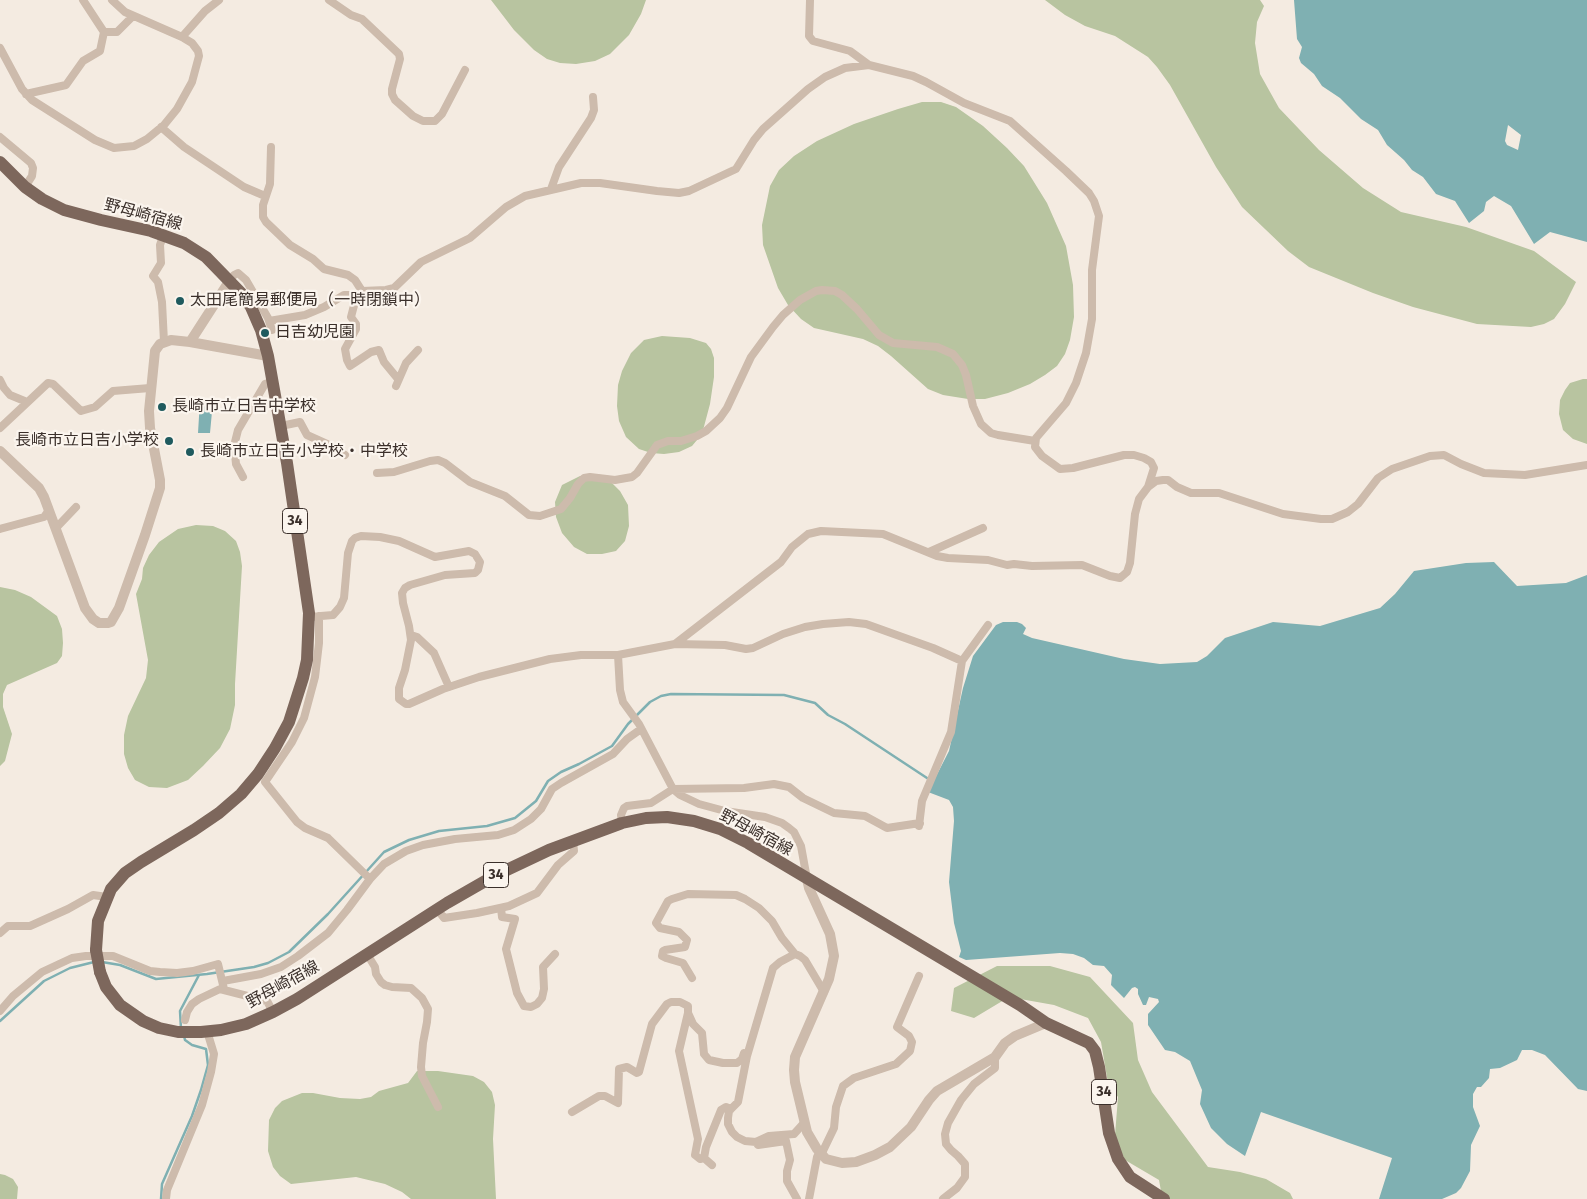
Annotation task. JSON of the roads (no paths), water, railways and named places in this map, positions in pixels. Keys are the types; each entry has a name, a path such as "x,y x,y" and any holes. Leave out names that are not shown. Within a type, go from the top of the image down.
{"main road":[{"name":"野母崎宿線","path":"0,162 25,187 64,210 184,243 206,257 242,293 251,307 261,330 268,356 314,617 307,660 299,693 289,722 258,774 241,794 219,813 125,873 111,889 98,922 96,950 100,972 106,987 120,1005 143,1021 158,1028 183,1028 207,1031 246,1024 297,999 437,909 494,876 549,850 622,823 646,818 667,817 694,821 720,829 748,843 1020,1005 1046,1023 1089,1043 1095,1051 1103,1085 1110,1142 1118,1159 1130,1177 1164,1199"}],"street":[{"path":"26,94 66,85 83,61 100,51 104,32 82,0"},
{"path":"0,48 26,94 95,140 110,147 120,149 134,146 147,139 161,127 178,108 186,95 199,61 198,51 196,47 182,37 133,16 122,10 112,0"},
{"path":"182,37 205,11 219,0"},
{"path":"329,0 351,15 362,19 399,54 400,58 392,94 394,100 413,116 423,121 435,121 442,114 465,70"},
{"path":"810,0 809,36 813,41 850,51 869,65"},
{"path":"104,32 117,32 133,16"},
{"path":"269,322 305,315 344,296 394,288 422,262 470,238 506,207 525,196 551,189 600,183 657,191 689,192 736,169 763,129 808,89 825,77 844,68 869,65 913,76 964,103 1010,121 1089,193 1094,201 1098,216 1092,270 1092,319 1086,352 1076,383 1066,403 1038,435 1035,447 1042,456 1060,469 1073,468 1124,455 1134,455 1149,460 1154,468 1148,487"},
{"path":"551,189 558,167 591,118 594,110 593,97"},
{"path":"161,127 184,147 244,186 265,196"},
{"path":"0,137 31,163 33,168 32,176 25,187"},
{"path":"271,147 270,189 265,196 263,205 263,217 266,222 290,245 313,259 324,269 348,275 355,280 360,292 351,317 356,324 356,329 345,349 350,366 371,352 379,350 397,383 406,363 418,350"},
{"path":"163,236 160,245 161,263 153,276 158,282 162,302 164,342"},
{"path":"190,342 230,280 238,273 246,280 272,330"},
{"path":"377,473 394,472 438,460 470,482 505,496 528,515 540,516 561,509 584,478 615,480 632,477 637,473 656,445 668,441 688,439 706,431 720,418 727,408 751,357 783,315 800,300 816,291 822,290 835,291 842,295 879,335 893,343 929,345 953,354 962,365 966,375 973,406 981,424 991,433 1035,441"},
{"path":"0,451 38,488 49,510 85,608 93,619 99,623 108,624 112,622 118,608 160,488 149,411 155,351 164,342 172,340 268,356"},
{"path":"0,380 10,395 27,402"},
{"path":"243,477 236,464 235,442 238,430 265,384 273,382"},
{"path":"0,428 48,383 53,384 81,411 95,407 113,391 150,388"},
{"path":"281,426 300,422 307,435 345,455"},
{"path":"675,644 781,562 792,547 808,534 823,530 883,534 948,558 988,560 1007,565 1082,565 1120,578 1127,572 1130,563 1136,507 1144,491 1156,481 1168,480 1177,488 1191,493 1219,493 1283,514 1332,519 1348,512 1358,504 1378,478 1392,469 1430,456 1444,455 1460,464 1484,473 1525,475 1587,465"},
{"path":"56,528 76,507"},
{"path":"0,529 44,517 49,510"},
{"path":"928,552 984,528"},
{"path":"370,879 328,838 305,828 297,822 265,782 292,742 304,718 315,677 319,643 314,617 336,613 343,603 348,549 355,538 361,536 388,538 435,557 466,551 475,554 480,562 476,572 445,575 405,588 402,597 411,635 407,662 399,688 402,702 410,704 449,687 516,667 550,660 581,655 618,655 675,644 725,645 746,649 753,648 783,634 805,627 849,622 883,629 962,661"},
{"path":"622,823 621,815 627,806 646,805 673,789 744,788 774,784 789,787 803,798 834,813 865,816 887,828 920,825 922,801 951,732 962,661 988,625"},
{"path":"411,635 417,637 434,653 449,687"},
{"name":"野母崎宿線","path":"618,655 620,690 623,702 640,727 673,789 680,796 698,804 725,812 765,817 782,823 794,832 801,846 809,888 825,921 833,948 832,966 824,992 794,1063 794,1082 804,1123 820,1154"},
{"path":"223,979 261,974 281,967 298,956 328,932 384,864 406,851 455,838 498,835 514,830 531,819 541,809 552,789 613,754 640,727"},
{"path":"437,909 444,918 509,906 537,893 558,865 574,851 573,841"},
{"path":"692,978 683,963 662,956 665,950 685,947 687,940 679,932 660,928 656,923 668,901 672,899 688,894 736,895 759,908 772,921 782,938 795,954 805,960 824,992"},
{"path":"0,933 8,926 30,926 68,909 93,895 107,897"},
{"path":"501,908 502,916 515,920 506,949 517,993 524,1006 531,1007 542,998 544,989 543,967 555,954"},
{"path":"366,954 375,966 381,982 392,987 411,988 422,998 428,1008 428,1022 422,1043 421,1067 422,1076 438,1107"},
{"path":"795,954 780,962 774,968 756,1021 747,1056 741,1093 738,1102 729,1111 728,1124 732,1132 744,1141 756,1142 758,1145 782,1140 787,1142 790,1160 787,1181 797,1199"},
{"path":"0,1011 13,996 42,972 79,957 113,956 150,971 177,973 218,964 224,989"},
{"path":"809,1199 817,1157 834,1128 836,1107 843,1086 854,1078 896,1064 910,1052 912,1042 909,1036 897,1027 918,976"},
{"path":"183,1028 187,1012 192,1004 206,995 224,989 267,1001 273,1012"},
{"path":"572,1112 599,1096 605,1096 618,1103 619,1069 624,1067 638,1073 652,1024 667,1004 675,1001 685,1004 688,1006 688,1013 679,1050 698,1139 695,1155 704,1158 712,1165"},
{"path":"688,1013 695,1028 702,1033 705,1057 713,1062 737,1063 740,1061 752,1026 756,1021"},
{"path":"820,1154 836,1162 852,1163 875,1155 890,1147 911,1127 937,1091 995,1057 1005,1043 1015,1036 1046,1023"},
{"path":"166,1199 166,1190 202,1105 212,1072 214,1054 207,1031"},
{"path":"943,1199 957,1188 965,1177 965,1164 946,1144 945,1134 948,1122 961,1100 974,1084 995,1068 995,1057"},
{"path":"704,1158 710,1134 721,1110 726,1107 731,1109"},
{"path":"756,1142 769,1136 794,1134 804,1123"}],"water":[{"path":"1294,0 1587,0 1587,242 1550,232 1534,244 1511,206 1494,196 1486,202 1484,211 1469,223 1455,201 1436,194 1423,177 1412,170 1387,145 1378,130 1361,119 1340,98 1322,86 1314,74 1301,63 1299,58 1302,47 1297,39","holes":["1508,125 1521,135 1518,150 1507,145 1505,141"]},
{"path":"200,400 213,401 210,433 198,433"},
{"path":"1494,562 1517,586 1566,583 1587,575 1587,1091 1578,1089 1545,1055 1532,1050 1522,1050 1517,1060 1500,1068 1490,1069 1489,1078 1481,1087 1477,1087 1473,1094 1473,1107 1480,1126 1471,1145 1470,1171 1461,1188 1456,1193 1442,1199 1379,1199 1392,1158 1261,1112 1245,1156 1227,1144 1211,1128 1200,1104 1202,1090 1190,1061 1175,1052 1165,1050 1148,1025 1148,1014 1159,1002 1158,999 1149,997 1146,1005 1143,1005 1138,989 1135,987 1124,998 1111,985 1112,975 1104,966 1093,965 1084,958 1073,954 1060,953 966,960 959,957 961,951 954,923 949,882 954,821 953,807 949,800 928,792 949,751 963,688 973,656 996,625 1003,622 1017,622 1026,628 1023,634 1032,638 1124,659 1160,664 1197,662 1207,656 1225,638 1273,622 1320,626 1380,608 1395,594 1414,571 1466,563"}],"waterway":[{"path":"102,962 120,965 156,979 207,974 268,963 289,952 328,914 384,852 409,840 439,831 487,826 515,818 536,801 548,781 561,772 612,746 628,724 650,702 661,696 671,694 784,695 815,703 828,715 845,724 930,780"},
{"path":"0,1021 44,981 70,968 94,962"},
{"path":"181,1029 180,1011 199,975"},
{"path":"161,1199 162,1184 192,1116 208,1065 206,1049 192,1045 185,1040 184,1036"}],"place":[{"name":"太田尾簡易郵便局（一時閉鎖中）","path":"180,301"},
{"name":"日吉幼児園","path":"265,333"},
{"name":"長崎市立日吉中学校","path":"162,407"},
{"name":"長崎市立日吉小学校","path":"169,441"},
{"name":"長崎市立日吉小学校・中学校","path":"190,452"}]}
